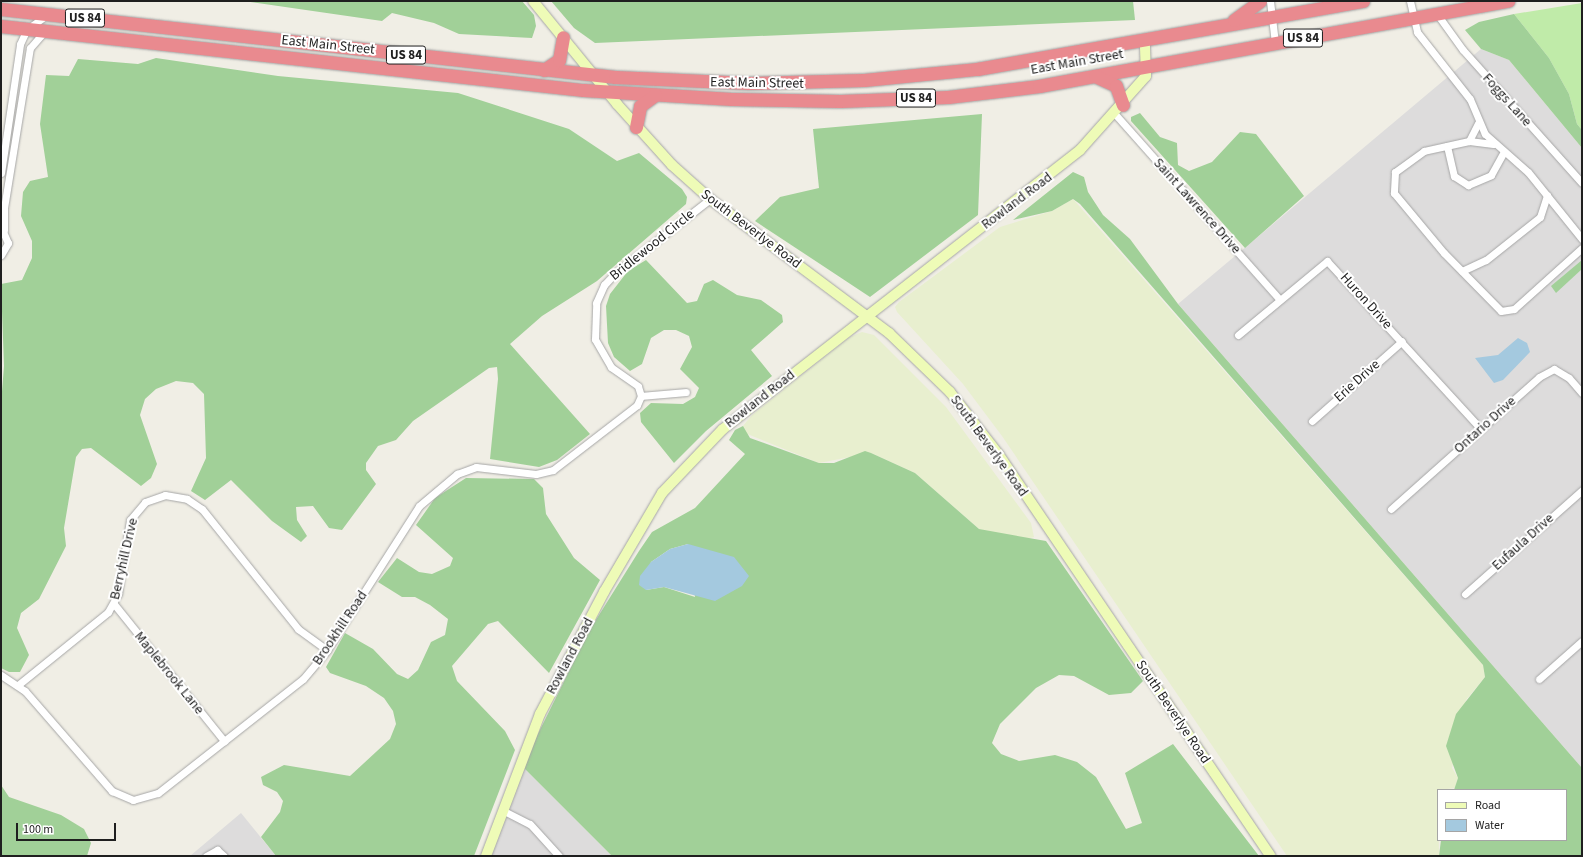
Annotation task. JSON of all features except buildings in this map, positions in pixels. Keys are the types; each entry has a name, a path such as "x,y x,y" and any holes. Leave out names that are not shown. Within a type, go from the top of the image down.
{"highway":[{"path":"1221,27 1250,12 1260,1"},
{"name":"East Main Street","path":"1,9 544,70 710,83 864,80 1013,64 1363,1"},
{"name":"East Main Street","path":"5,27 655,95 784,100 912,99 983,94 1095,76 1508,1"},
{"path":"544,70 559,60 563,37"},
{"path":"1095,76 1116,86 1119,110"},
{"path":"636,127 640,106 655,95"}],"street":[{"name":"South Beverlye Road","path":"533,1 636,127 710,199 867,315 930,370 984,434 1270,856"},
{"path":"1270,1 1275,43"},
{"path":"1410,1 1417,32 1470,99 1478,123 1493,144 1504,152 1547,195 1582,239"},
{"path":"1,173 20,44 27,29 49,14"},
{"name":"Foggs Lane","path":"1437,14 1463,50 1582,183"},
{"path":"5,27 20,44"},
{"path":"1,255 8,243 3,228 4,208 30,48 45,31"},
{"name":"Rowland Road","path":"486,856 521,758 562,668 662,493 723,429 867,315 1066,163 1119,110 1142,83 1148,66 1145,40"},
{"name":"Saint Lawrence Drive","path":"1119,110 1279,299"},
{"path":"1469,141 1478,123"},
{"path":"1493,144 1469,141 1424,151 1404,164 1395,172 1392,182 1402,204 1494,306 1510,311 1582,248"},
{"path":"1447,146 1454,176 1468,185 1491,175 1504,152"},
{"path":"1462,271 1486,260 1540,217 1547,195"},
{"name":"Bridlewood Circle","path":"640,396 638,386 611,367 598,348 594,332 596,302 612,276 710,199"},
{"name":"Huron Drive","path":"1238,335 1279,299 1327,261 1402,341 1481,429"},
{"name":"Erie Drive","path":"1312,421 1402,341"},
{"name":"Ontario Drive","path":"1391,509 1539,377 1554,369 1569,378 1582,393"},
{"path":"640,396 686,392"},
{"name":"Brookhill Road","path":"1,675 18,684 107,787 127,799 153,796 303,679 327,650 426,500 470,468 536,474 553,470 634,408 640,396"},
{"name":"Eufaula Drive","path":"1465,594 1582,490"},
{"name":"Berryhill Drive","path":"18,684 101,620 114,604 130,520 152,498 178,496 202,509 298,628 327,650"},
{"name":"Maplebrook Lane","path":"114,604 224,741"},
{"path":"1539,679 1582,641"},
{"path":"502,810 530,824 559,856"},
{"path":"206,856 217,850 224,856"}],"shaded area":[{"path":"1481,49 1509,60 1582,148 1582,768 1178,304"},
{"path":"522,766 612,856 490,856"},
{"path":"241,813 276,856 190,856"}],"green space":[{"path":"243,1 522,1 534,15 536,26 532,38 459,34 434,23 392,13 382,21"},
{"path":"551,1 1133,1 1135,20 595,43 574,28"},
{"path":"1582,3 1582,130 1577,124 1569,94 1549,58 1514,14"},
{"path":"1514,14 1549,58 1569,94 1577,124 1582,130 1582,148 1509,60 1481,49 1465,30 1479,22"},
{"path":"156,58 278,76 458,93 569,129 617,161 639,153 682,189 687,197 686,204 597,281 542,316 510,344 590,434 557,460 539,467 490,459 498,379 497,367 489,368 413,421 396,440 378,446 366,463 366,470 376,484 342,530 329,528 313,506 296,507 297,520 307,536 301,542 272,521 231,480 205,500 191,491 206,458 204,394 193,383 176,381 156,389 145,399 140,415 157,464 151,478 141,486 91,448 82,449 76,457 64,528 66,546 39,599 21,613 17,628 29,655 20,672 9,672 1,668 1,404 4,366 1,284 22,280 32,258 32,241 21,216 23,192 30,181 48,177 40,124 46,75 69,76 78,59 138,64"},
{"path":"1140,113 1160,137 1177,143 1178,165 1189,171 1212,162 1240,132 1256,134 1304,196 1245,248 1131,121 1131,117"},
{"path":"982,114 978,215 870,297 755,221 780,197 819,188 813,129"},
{"path":"1073,172 1084,177 1088,192 1103,215 1130,239 1178,304 1582,768 1582,856 1439,856 1441,841 1567,841 1567,789 1454,789 1458,778 1446,746 1456,714 1485,677 1483,665 1080,204 1073,199 1052,211 1013,220"},
{"path":"1073,199 1483,665 1485,677 1466,700 1452,768 1458,778 1455,788 1437,789 1437,841 1439,841 1439,856 1287,856 1002,436 963,384 897,312 895,307 899,302 1000,227 1052,211"},
{"path":"646,260 687,303 697,301 704,284 713,280 737,295 761,300 782,315 783,322 751,350 772,376 706,431 674,463 641,422 640,413 651,403 683,404 695,397 699,388 680,369 692,347 689,336 676,330 664,330 651,338 642,364 630,371 614,357 608,343 606,306 610,294 628,271"},
{"path":"1582,260 1582,269 1556,293 1551,286"},
{"path":"862,332 874,335 946,407 1031,523 1034,537 1022,540 979,529 915,473 871,453 819,463 745,433 743,426 752,415 850,337"},
{"path":"743,426 750,438 819,463 834,463 865,451 871,453 915,473 979,529 1046,541 1143,681 1131,693 1109,695 1074,676 1059,675 1036,688 1000,724 992,743 1001,754 1019,761 1055,755 1077,762 1096,777 1126,829 1142,823 1125,773 1173,744 1259,856 612,856 522,766 589,631 652,532 695,508 745,454 729,440 735,430","holes":["688,544 695,597 664,587 646,590 651,562 670,549"]},
{"path":"466,478 534,479 543,488 546,514 574,558 600,580 549,673 498,621 488,624 452,666 457,681 505,731 515,750 474,856 276,856 261,837 280,812 283,801 277,792 263,785 261,777 284,765 350,776 390,739 396,724 393,711 384,698 366,686 330,673 326,667 345,633 373,649 397,674 408,679 418,670 431,642 445,635 448,619 430,605 415,597 402,597 378,582 397,558 419,572 432,574 450,566 453,558 416,525 435,498"},
{"path":"1,785 9,797 61,815 84,829 91,843 87,856 1,856"}],"water":[{"path":"1518,338 1527,343 1530,352 1503,380 1494,383 1475,358 1498,355"},
{"path":"688,544 734,557 749,576 742,586 715,601 664,587 646,590 639,585 640,576 651,562 670,549"}]}
